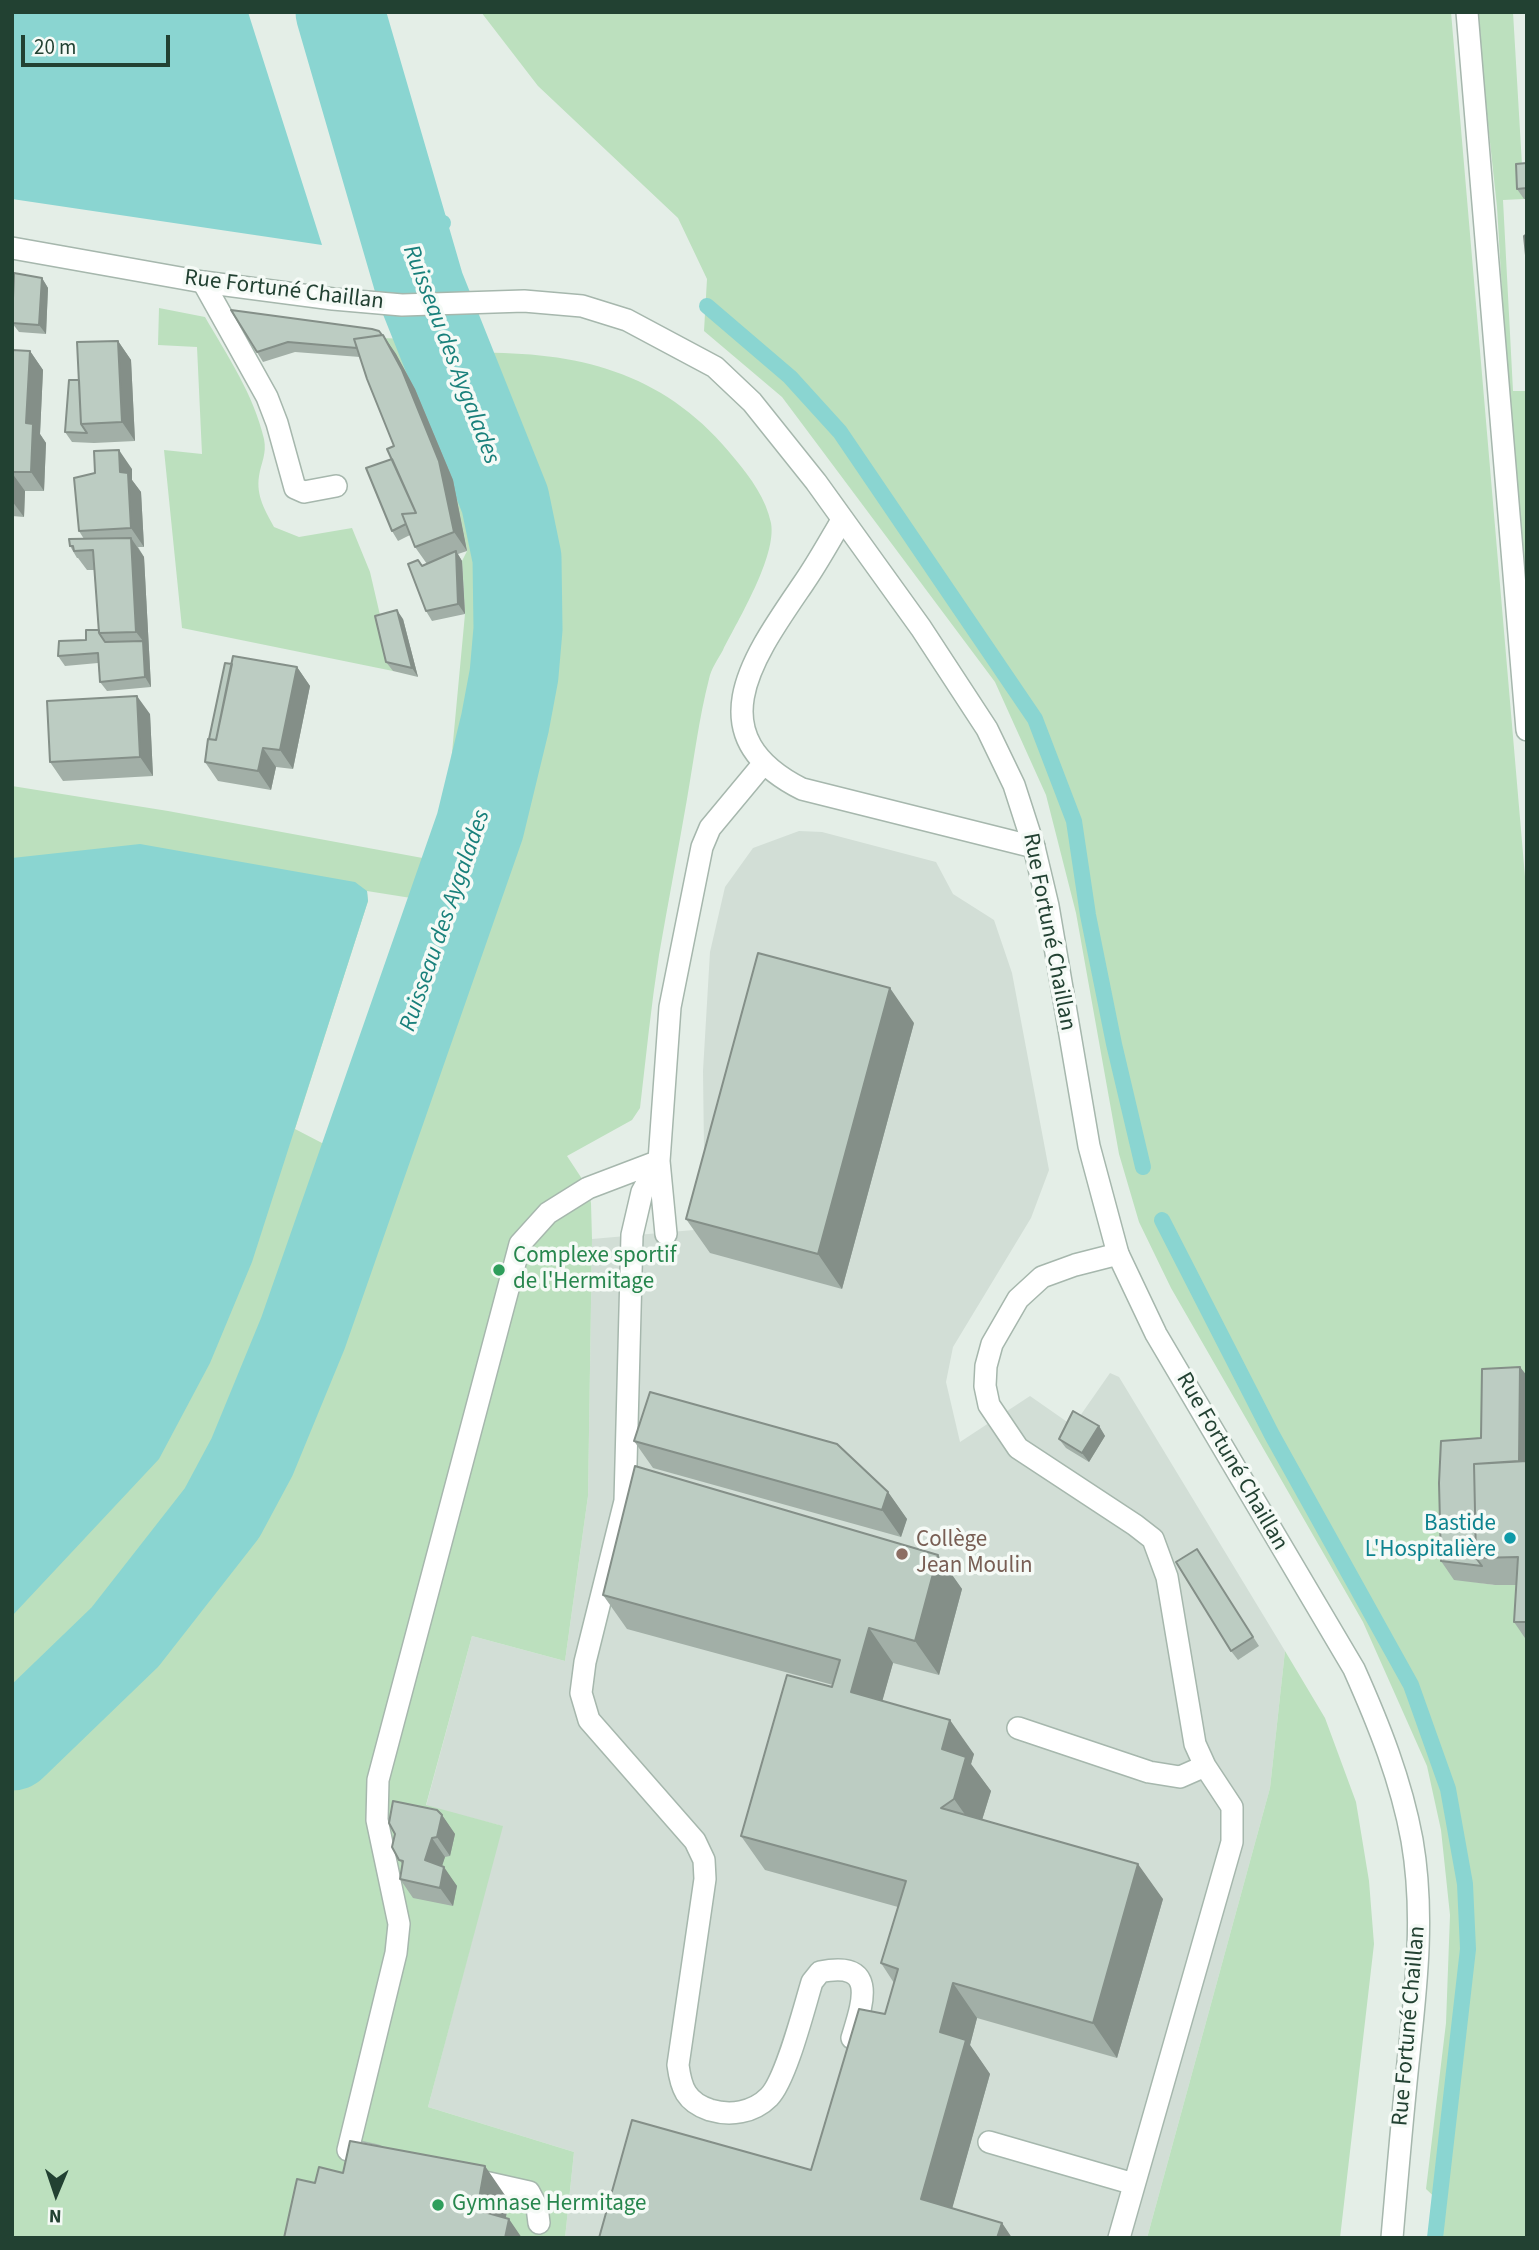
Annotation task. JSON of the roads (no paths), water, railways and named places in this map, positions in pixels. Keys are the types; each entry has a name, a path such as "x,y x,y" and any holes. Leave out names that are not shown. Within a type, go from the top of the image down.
{"street":[{"path":"1467,12 1527,730"},
{"name":"Rue Fortuné Chaillan","path":"12,248 203,282 333,299 402,305 524,301 582,306 627,320 715,367 752,402 816,482 921,628 987,729 1014,785 1034,847 1048,906 1089,1146 1118,1254 1156,1334 1354,1670 1378,1724 1397,1777 1414,1854 1419,1894 1420,1953 1392,2238"},
{"path":"203,282 267,397 295,488 304,492 336,486"},
{"path":"842,520 754,664 743,693 741,722 750,744 764,763 783,779 803,789 1034,847"},
{"path":"666,1234 659,1161 670,1007 702,846 710,828 764,763"},
{"path":"659,1161 642,1192 632,1236 625,1501 585,1662 581,1693 589,1720 695,1841 704,1860 705,1880 678,2066 681,2087 694,2103 710,2110 734,2114 753,2108 769,2097 780,2081 812,1982 820,1972 838,1968 855,1974 864,1997 846,2059"},
{"path":"394,2161 348,2150 396,1953 399,1924 377,1820 378,1780 520,1244 548,1213 588,1188 659,1161"},
{"path":"1118,1254 1042,1277 1018,1299 992,1344 986,1366 985,1386 989,1405 1018,1448 1153,1539 1167,1577 1195,1744 1205,1766 1232,1807 1232,1842 1119,2238"},
{"path":"1018,1728 1154,1773 1180,1777 1205,1766"},
{"path":"989,2142 1134,2185"},
{"path":"455,2175 529,2192 537,2207 539,2224"}],"water":[{"path":"12,12 248,12 322,245 12,199"},
{"path":"140,844 355,882 367,891 368,901 252,1262 210,1363 159,1459 12,1616 12,858"}],"waterway":[{"name":"Ruisseau des Aygalades","path":"12,1746 125,1637 222,1513 252,1457 303,1333 480,826 505,723 514,675 518,629 517,558 505,500 420,287 340,12"},
{"path":"397,209 443,223"},
{"path":"707,306 790,377 840,432 1035,719 1074,821 1088,915 1114,1044 1143,1167"},
{"path":"1162,1220 1272,1435 1411,1685 1448,1789 1465,1884 1468,1949 1435,2238"}],"place":[{"name":"Complexe sportif de l'Hermitage","path":"499,1270"},
{"name":"Bastide L'Hospitalière","path":"1510,1538"},
{"name":"Collège Jean Moulin","path":"902,1554"},
{"name":"Gymnase Hermitage","path":"438,2205"}]}
